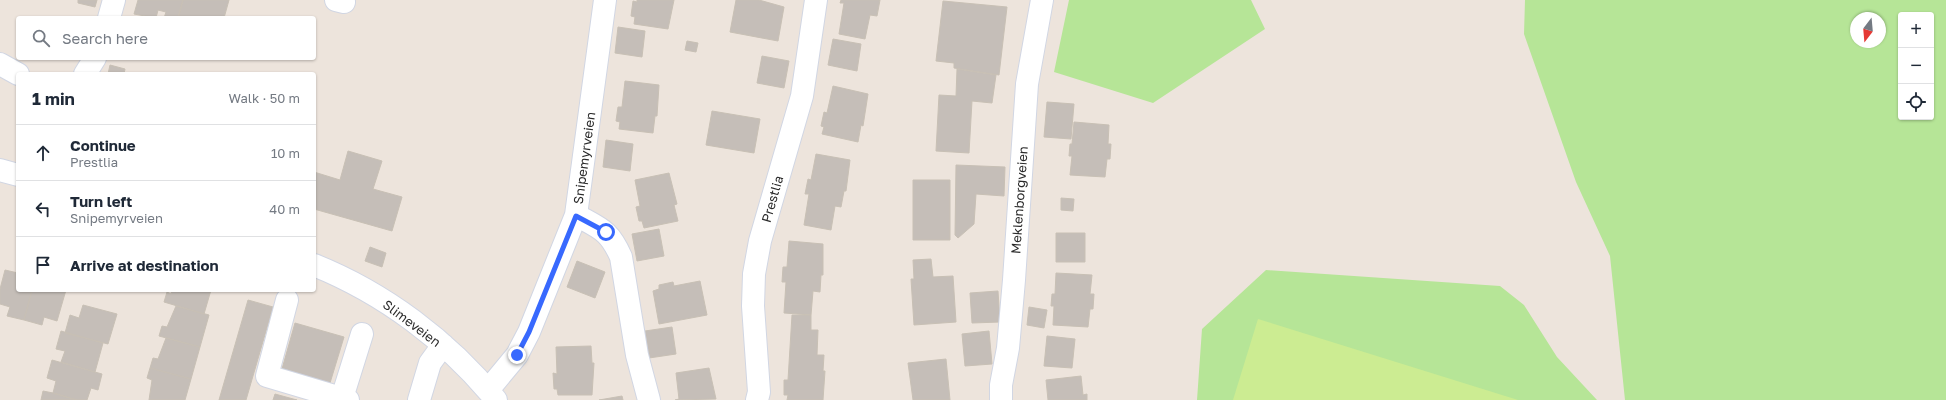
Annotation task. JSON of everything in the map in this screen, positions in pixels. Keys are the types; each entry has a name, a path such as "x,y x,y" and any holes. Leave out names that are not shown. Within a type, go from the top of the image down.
{"street":[{"path":"110,16 114,0"},
{"name":"Snipemyrveien","path":"492,395 517,355 529,332 576,216 605,0"},
{"name":"Prestlia","path":"757,400 759,392 752,306 754,274 760,241 802,96 816,0"},
{"name":"Meklenborgveien","path":"1001,400 1001,385 1008,348 1014,280 1027,84 1042,0"},
{"path":"86,72 94,60"},
{"path":"0,64 16,73"},
{"path":"0,170 16,175"},
{"path":"576,216 606,232 615,242 621,257 637,355 649,400"},
{"name":"Slimeveien","path":"316,266 374,295 402,313 443,345 492,395"},
{"path":"287,300 267,376 345,399 362,334"},
{"path":"419,400 430,363 443,345"}],"green space":[{"path":"1069,0 1251,0 1265,29 1153,103 1054,72"},
{"path":"1525,0 1946,0 1946,400 1625,400 1610,256 1576,182 1524,34"},
{"path":"1266,270 1500,286 1524,305 1557,357 1597,400 1197,400 1202,329"},
{"path":"1258,319 1518,400 1233,400"}],"building":[{"path":"78,0 97,0 95,7 78,3"},
{"path":"138,0 183,0 179,16 165,16 166,12 158,10 156,16 134,14"},
{"path":"183,0 229,0 225,16 179,16"},
{"path":"637,0 674,0 668,29 634,24 635,17 631,16 633,1 637,2"},
{"path":"736,0 759,0 784,7 778,41 730,32"},
{"path":"841,0 880,0 877,16 870,15 865,39 839,34 844,3 840,3"},
{"path":"943,1 1007,7 999,75 954,68 954,63 936,61"},
{"path":"618,27 645,31 642,57 615,53"},
{"path":"833,39 861,44 857,71 828,65"},
{"path":"687,41 698,43 696,52 685,50"},
{"path":"762,56 789,61 784,88 757,83"},
{"path":"110,65 125,69 124,72 108,72"},
{"path":"957,69 996,75 992,103 972,101 969,153 936,151 939,95 956,96"},
{"path":"625,81 659,85 657,116 655,116 653,133 619,129 620,122 616,121 618,107 622,107"},
{"path":"833,86 868,94 863,126 861,125 858,142 822,134 824,127 821,126 824,112 827,113"},
{"path":"1047,102 1074,104 1071,139 1044,137"},
{"path":"712,111 760,119 754,153 706,145"},
{"path":"1074,122 1109,125 1108,144 1111,144 1110,159 1107,159 1105,177 1070,175 1072,156 1069,156 1070,144 1072,144"},
{"path":"606,140 633,144 630,171 603,167"},
{"path":"348,151 382,161 373,189 402,197 392,231 316,210 316,173 340,180"},
{"path":"816,154 850,160 846,191 844,191 841,207 835,206 831,230 804,225 809,194 805,194 808,179 811,180"},
{"path":"956,165 1005,167 1004,196 976,194 974,224 958,238 955,235"},
{"path":"669,173 677,204 674,205 678,221 644,228 642,221 639,221 636,207 640,206 635,180"},
{"path":"913,180 950,180 950,240 913,240"},
{"path":"1061,198 1074,199 1073,211 1061,210"},
{"path":"659,229 664,256 637,261 632,234"},
{"path":"1056,233 1085,233 1085,262 1056,262"},
{"path":"789,241 823,244 823,275 821,275 820,292 813,291 811,315 784,313 786,282 782,282 783,267 787,267"},
{"path":"370,247 386,253 382,267 365,261"},
{"path":"931,259 933,277 953,276 956,322 914,325 911,279 914,279 913,260"},
{"path":"577,261 605,272 595,298 567,287"},
{"path":"5,270 16,273 16,292 31,292 24,320 7,316 10,307 0,304 0,289"},
{"path":"1056,273 1092,275 1090,294 1094,294 1093,309 1090,309 1088,327 1053,325 1054,306 1051,306 1052,294 1055,294"},
{"path":"700,281 707,315 659,324 653,291 659,289 659,285 673,282 674,286"},
{"path":"998,291 1000,322 972,323 970,293"},
{"path":"31,292 65,292 57,321 44,317 42,325 24,320"},
{"path":"167,292 171,294 172,292 210,292 204,314 164,302"},
{"path":"248,300 273,307 246,400 219,400"},
{"path":"83,305 117,314 108,344 65,333 70,315 79,318"},
{"path":"176,306 209,315 200,347 159,336 162,326 167,327"},
{"path":"1029,307 1047,310 1044,328 1027,325"},
{"path":"792,315 811,315 811,330 818,330 817,355 824,355 823,371 825,371 823,400 787,400 788,395 784,395 784,380 788,380"},
{"path":"295,323 344,337 330,383 282,369"},
{"path":"672,327 676,354 649,358 645,331"},
{"path":"61,331 103,343 95,372 61,362 65,351 56,349"},
{"path":"989,331 992,364 965,366 962,334"},
{"path":"1047,336 1075,339 1072,368 1044,366"},
{"path":"166,338 200,347 191,379 150,368 153,358 158,359"},
{"path":"591,346 592,363 594,363 592,395 558,395 557,389 554,389 553,373 557,374 556,347"},
{"path":"946,359 950,400 913,400 908,363"},
{"path":"52,360 102,374 98,390 91,388 87,400 77,400 53,393 56,381 47,378"},
{"path":"150,368 191,379 185,400 149,400 152,380 147,378"},
{"path":"709,368 716,399 675,400 679,399 676,373"},
{"path":"1081,376 1083,395 1087,394 1087,400 1048,400 1046,380"},
{"path":"43,391 53,393 77,400 41,400"},
{"path":"275,394 297,400 273,400"},
{"path":"622,396 623,400 599,400"}],"route":[{"path":"517,355 529,332 576,216 606,232"}]}
